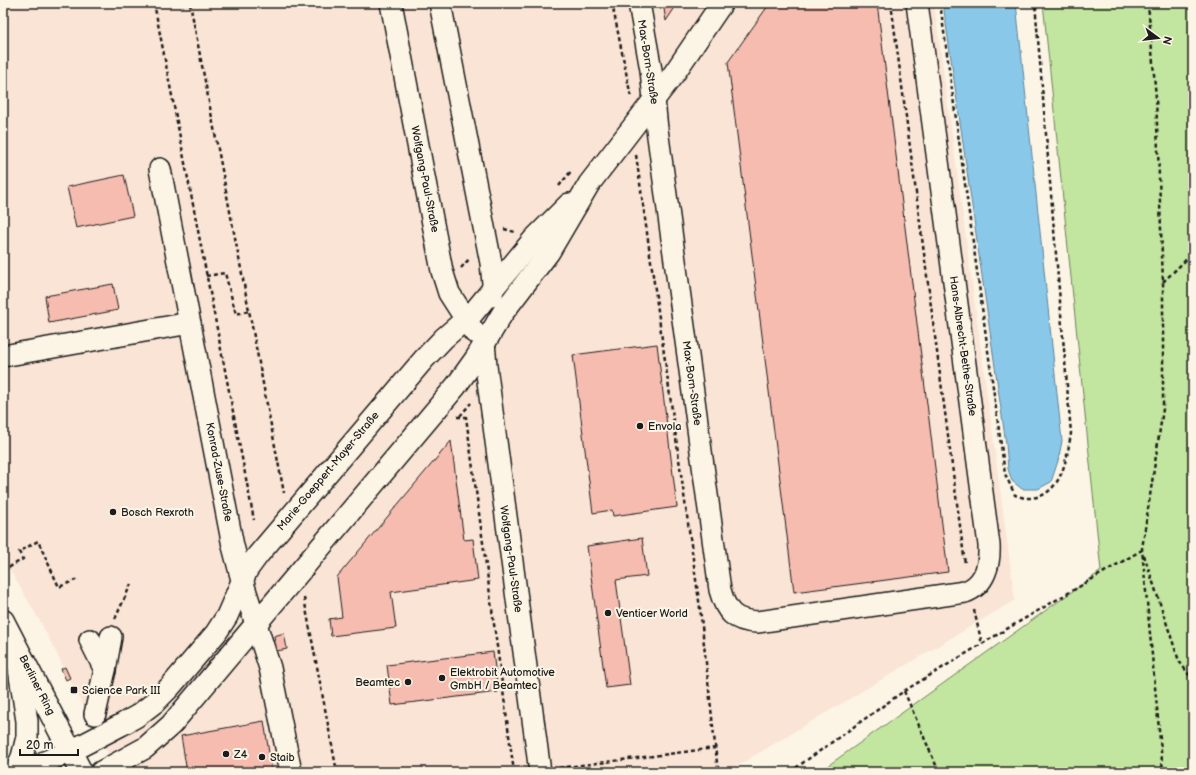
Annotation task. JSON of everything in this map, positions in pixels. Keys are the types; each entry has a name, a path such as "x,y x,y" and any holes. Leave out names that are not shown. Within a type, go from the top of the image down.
{"main road":[{"name":"Berliner Ring","path":"3,621 81,772"}],"street":[{"name":"Wolfgang-Paul-Straße","path":"391,3 446,285 453,300 483,346"},
{"name":"Wolfgang-Paul-Straße","path":"440,3 491,263 492,291 483,346 540,771"},
{"name":"Max-Born-Straße","path":"639,3 651,70 658,137 716,563 720,590 724,603 730,613 739,619 757,622 877,605"},
{"name":"Marie-Goeppert-Mayer-Straße","path":"24,772 71,751 129,721 145,710 162,694 216,633 227,616 242,580 258,554 424,359 444,338 473,313 534,239 589,184 655,99 722,3"},
{"name":"Hans-Albrecht-Bethe-Straße","path":"877,605 970,590 982,579 989,560 987,529 917,3"},
{"name":"Konrad-Zuse-Straße","path":"160,169 233,546 242,580 270,668 292,772"},
{"name":"Marie-Goeppert-Mayer-Straße","path":"101,772 145,748 164,732 300,574 469,369 512,299 550,252 589,184"},
{"path":"3,356 190,323"},
{"path":"95,714 112,629"},
{"path":"90,640 104,670"},
{"path":"14,641 27,729 26,745 15,772"},
{"path":"131,772 139,755 145,748"}],"path":[{"path":"154,3 254,520"},
{"path":"190,3 289,517"},
{"path":"612,3 631,97 651,70"},
{"path":"891,3 966,571"},
{"path":"940,3 1005,474 1015,495 1027,498 1046,494 1060,478 1066,462 1071,433 1035,3"},
{"path":"1148,3 1156,98 1163,282 1163,409 1142,550 1163,772"},
{"path":"636,155 700,608 718,772"},
{"path":"559,186 573,169"},
{"path":"446,285 499,225 512,232 520,232"},
{"path":"1163,282 1193,253"},
{"path":"206,276 225,273 236,314 249,311"},
{"path":"466,417 514,772"},
{"path":"3,571 23,559 19,552 38,541 59,587 78,579"},
{"path":"1142,550 1180,661 1193,680"},
{"path":"790,772 904,691 1142,550"},
{"path":"300,574 337,772"},
{"path":"112,629 131,584"},
{"path":"904,691 939,772"},
{"path":"540,771 715,748"}],"shaded area":[{"path":"3,3 934,3 1015,600 727,772 117,772 41,623 3,558"}],"green space":[{"path":"1043,3 1193,3 1193,772 819,772 1101,571"}],"water":[{"path":"943,3 1016,3 1062,441 1058,461 1051,482 1038,489 1022,489 1012,481 1008,469 1006,444"}],"building":[{"path":"663,3 678,3 666,21"},
{"path":"770,3 877,3 948,572 794,592 728,62"},
{"path":"124,175 133,216 76,228 67,187"},
{"path":"113,284 118,310 49,323 45,296"},
{"path":"657,344 677,507 613,516 612,510 593,513 573,355"},
{"path":"451,441 464,540 473,539 478,580 391,592 396,628 331,636 329,619 342,617 337,577"},
{"name":"Venticer World","path":"642,538 647,576 616,580 630,685 606,688 587,546"},
{"path":"284,633 287,649 277,651 274,636"},
{"name":"Elektrobit Automotive GmbH / Beamtec","path":"493,652 498,692 392,705 387,665"},
{"path":"65,667 70,678 66,680 61,669"},
{"name":"Z4","path":"264,721 272,772 187,772 181,736"}],"place":[{"name":"Envola","path":"640,426"},
{"name":"Bosch Rexroth","path":"113,512"},
{"name":"Venticer World","path":"608,613"},
{"name":"Elektrobit Automotive GmbH / Beamtec","path":"442,678"},
{"name":"Beamtec","path":"408,682"},
{"name":"Science Park III","path":"74,690"},
{"name":"Z4","path":"226,754"},
{"name":"Staib","path":"262,757"}]}
